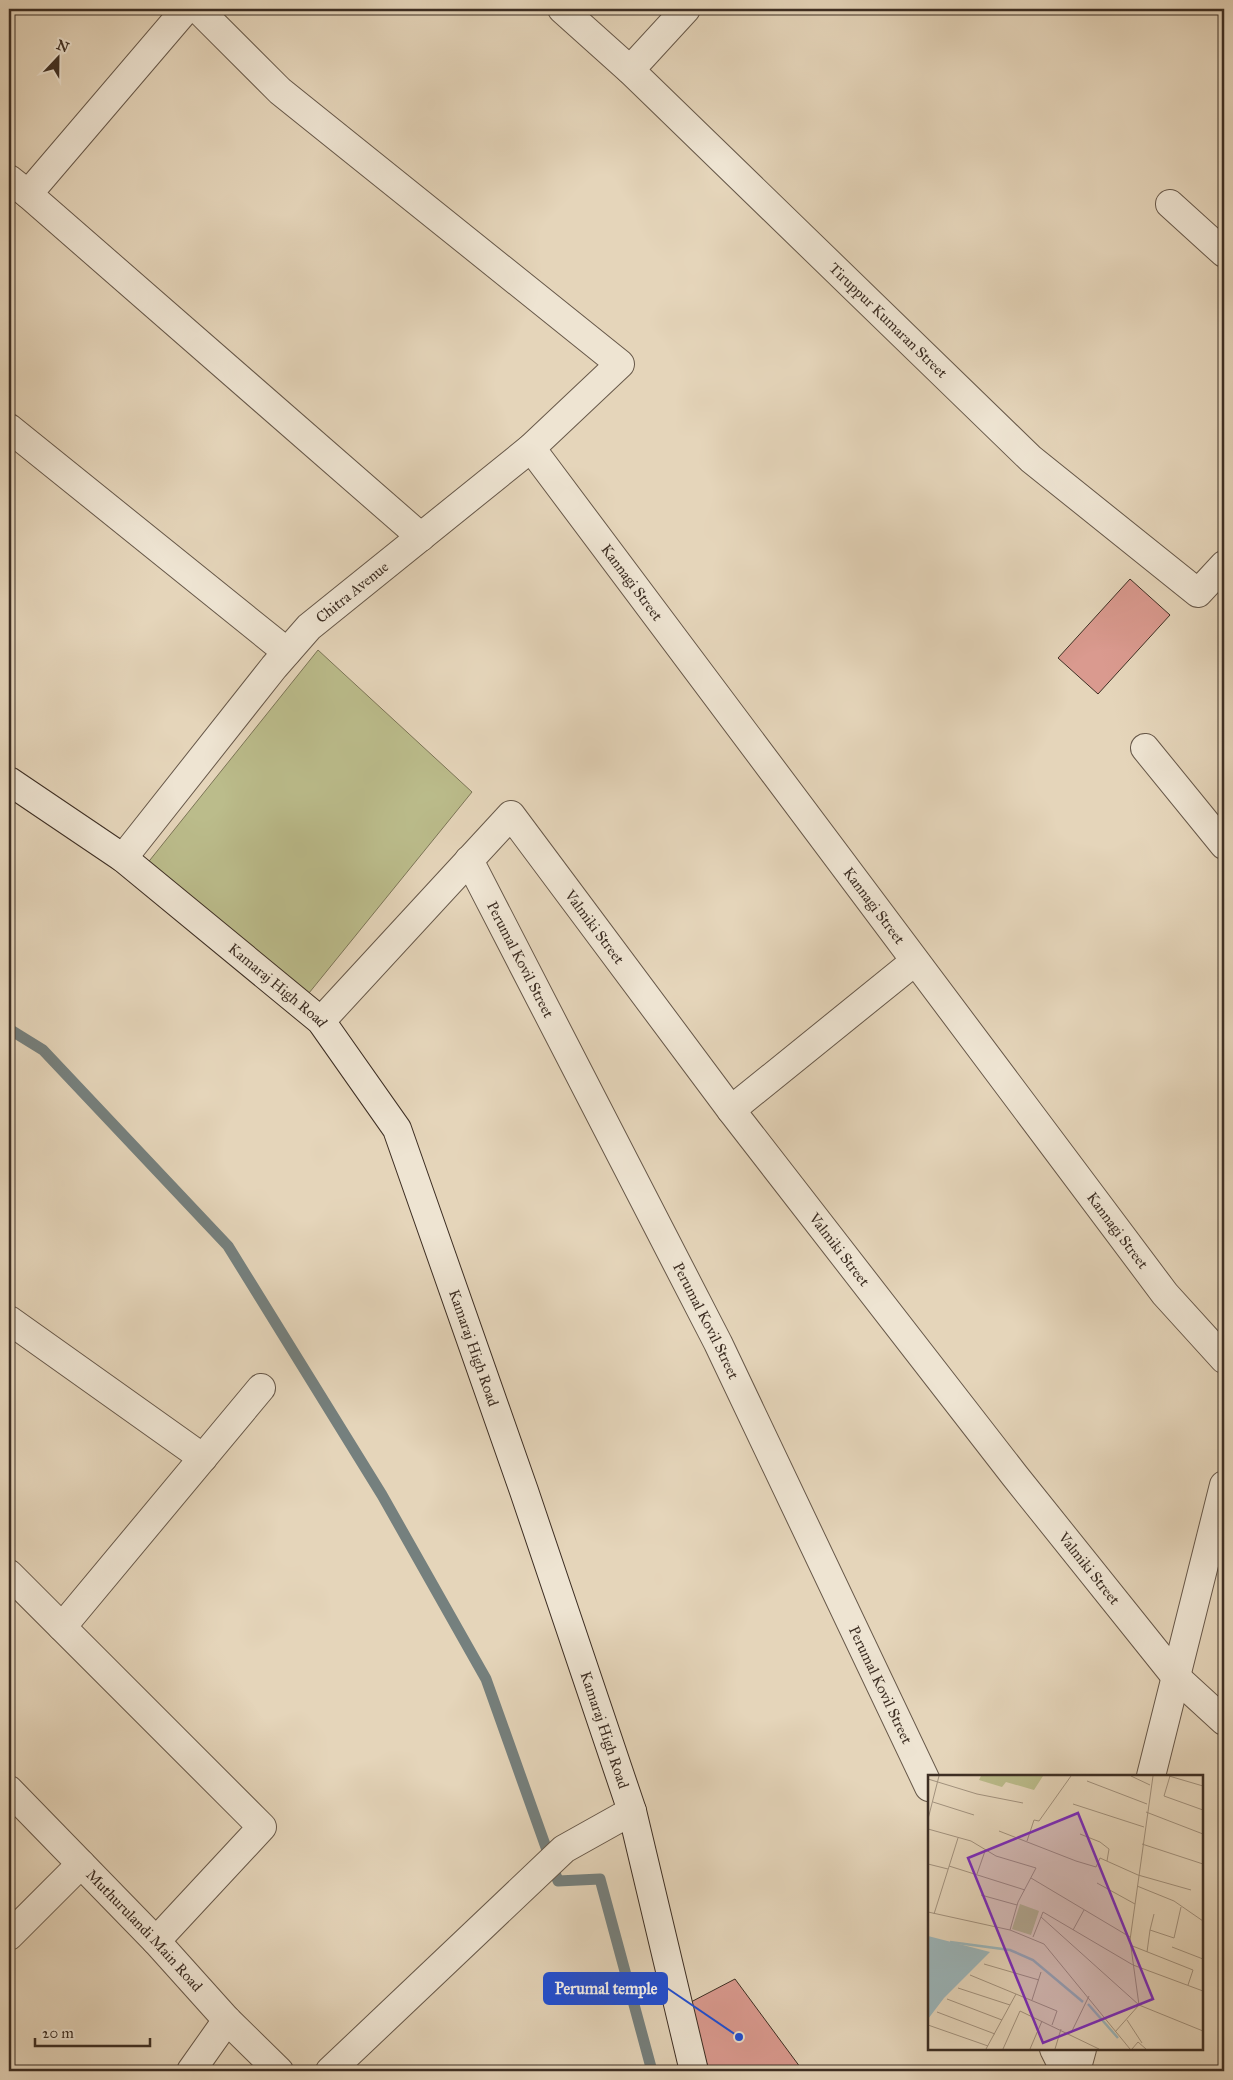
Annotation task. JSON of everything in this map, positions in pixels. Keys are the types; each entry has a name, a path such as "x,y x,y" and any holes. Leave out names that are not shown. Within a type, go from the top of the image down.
{"street":[{"path":"186,9 18,187 421,537"},
{"name":"Chitra Avenue","path":"123,858 286,652 309,627 531,448 620,364 280,91 198,9"},
{"name":"Tiruppur Kumaran Street","path":"562,9 630,70 1031,459 1198,593 1224,565"},
{"path":"630,70 686,9"},
{"path":"1170,204 1224,253"},
{"path":"9,428 286,652"},
{"name":"Kannagi Street","path":"531,448 914,962 1165,1294 1224,1359"},
{"path":"1145,748 1224,845"},
{"name":"Kamaraj High Road","path":"9,781 123,858 321,1021 397,1129 527,1500 632,1811 694,2071"},
{"name":"Valmiki Street","path":"469,860 511,815 731,1110 1015,1476 1176,1677 1224,1721"},
{"path":"321,1021 469,860"},
{"name":"Perumal Kovil Street","path":"469,860 718,1344 928,1785"},
{"path":"731,1110 914,962"},
{"path":"9,1320 203,1458"},
{"path":"62,1627 261,1388"},
{"path":"1151,1775 1224,1485"},
{"path":"9,1574 262,1827 156,1941"},
{"name":"Muthurulandi Main Road","path":"9,1790 156,1941 227,2020 279,2071"},
{"path":"330,2071 564,1848 632,1811"},
{"path":"9,1936 81,1864"},
{"path":"191,2071 227,2020"},
{"path":"1054,2050 1065,2071"},
{"path":"1076,2071 1082,2050"}],"green space":[{"path":"318,650 472,792 309,993 146,865"}],"building":[{"path":"1130,579 1170,615 1098,694 1058,658"},
{"path":"735,1979 803,2071 709,2071 689,2003"}],"waterway":[{"path":"9,1029 43,1050 228,1246 382,1495 486,1679 558,1881 600,1879 652,2071"}],"place":[{"name":"Perumal temple","path":"739,2037"}]}
